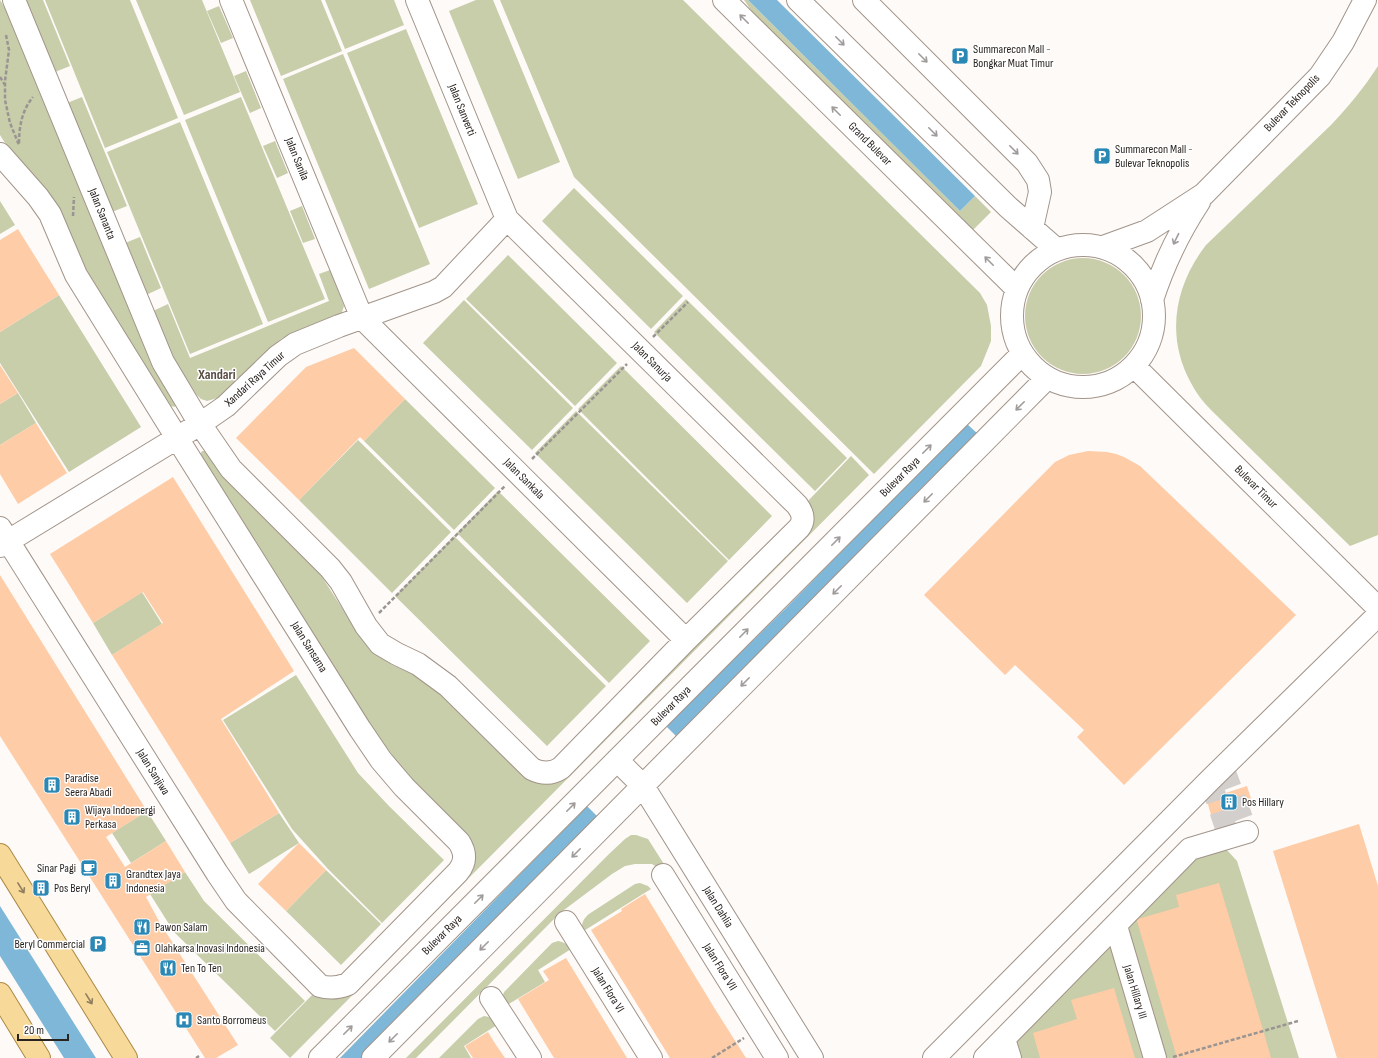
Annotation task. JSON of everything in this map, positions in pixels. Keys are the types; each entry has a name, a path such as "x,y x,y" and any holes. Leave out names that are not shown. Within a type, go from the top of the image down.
{"main road":[{"path":"0,855 126,1058"},
{"path":"0,994 39,1058"}],"street":[{"name":"Jalan Sananta","path":"14,0 163,362 200,424"},
{"name":"Jalan Sanila","path":"232,0 362,318"},
{"name":"Jalan Sanverti","path":"417,0 507,219"},
{"name":"Grand Bulevar","path":"724,0 1016,288"},
{"path":"798,0 1032,228 1056,249"},
{"path":"864,0 1026,163 1038,180 1040,192 1032,228"},
{"name":"Bulevar Teknopolis","path":"1152,300 1166,259 1181,229 1204,194 1320,76 1344,42 1365,0"},
{"path":"0,154 38,197 50,214 76,275 177,438"},
{"name":"Bulevar Teknopolis","path":"1104,247 1147,231 1204,194"},
{"name":"Xandari Raya Timur","path":"3,538 200,424 226,406 278,356 295,344 434,292 443,287 507,219"},
{"name":"Jalan Sanurja","path":"507,219 797,505 803,515 803,520 799,528 686,640"},
{"path":"1079,244 1104,247 1121,255 1135,267 1146,283 1152,300 1154,324 1147,346 1134,366 1116,380 1093,387 1069,386 1047,378 1033,368 1022,354 1013,333 1012,310 1016,288 1026,272 1039,259 1056,249 1079,244"},
{"name":"Jalan Sankala","path":"362,318 686,640"},
{"name":"Bulevar Raya","path":"320,1058 1022,354"},
{"name":"Bulevar Timur","path":"1134,366 1378,608"},
{"path":"373,1058 1047,378"},
{"path":"200,424 231,469 330,568 366,626 380,644 396,654 418,664 448,686 532,769 542,773 548,773 561,768 686,640"},
{"name":"Jalan Sansama","path":"177,438 381,760 404,787 459,842 462,847 464,858 462,868 348,984 338,987 320,986"},
{"name":"Jalan Sanjiwa","path":"3,538 236,901 320,986"},
{"path":"934,1058 1210,780 1378,614"},
{"name":"Jalan Dahlia","path":"617,760 643,786 812,1058"},
{"path":"985,1058 1007,1048 1116,926 1190,849 1246,832"},
{"name":"Jalan Flora VII","path":"663,875 777,1058"},
{"name":"Jalan Flora VI","path":"566,922 651,1058"},
{"name":"Jalan Hillary III","path":"1116,926 1155,1058"},
{"path":"491,998 530,1058"}],"path":[{"path":"5,30 9,50 5,100 10,123 21,150"},
{"path":"0,77 5,85"},
{"path":"19,144 19,131 22,117 28,103 48,84"},
{"path":"69,211 74,218"},
{"path":"1170,1058 1298,1021"},
{"path":"712,1058 759,1029"}],"green space":[{"path":"0,0 5,8 153,368 176,403 175,407 171,406 0,135"},
{"path":"25,0 43,0 70,66 55,72"},
{"path":"45,0 130,0 178,118 105,148"},
{"path":"136,0 202,0 240,92 184,115"},
{"path":"250,0 321,0 342,51 281,76"},
{"path":"325,0 394,0 404,25 345,49"},
{"path":"476,0 493,0 560,162 518,179 449,11"},
{"path":"500,0 683,0 980,293 987,305 991,326 991,341 981,366 874,474 574,177"},
{"path":"744,0 748,0 960,211 975,196 991,212 971,232 760,23"},
{"path":"219,6 233,38 221,43 207,11"},
{"path":"406,29 478,204 419,228 347,53"},
{"path":"343,54 430,264 369,289 283,79"},
{"path":"1378,66 1378,535 1350,546 1211,410 1200,397 1191,383 1183,365 1178,347 1176,329 1177,311 1187,277 1195,260 1206,245 1331,125 1356,97"},
{"path":"246,71 261,108 250,113 234,76"},
{"path":"82,97 127,206 112,212 67,103"},
{"path":"241,97 325,299 268,322 185,120"},
{"path":"180,122 263,324 190,354 107,152"},
{"path":"275,141 288,173 277,178 263,146"},
{"path":"574,188 683,296 651,329 542,221"},
{"path":"0,201 15,225 0,234"},
{"path":"302,206 315,239 303,243 290,211"},
{"path":"140,237 161,288 146,295 125,243"},
{"path":"508,255 617,363 575,406 466,299"},
{"path":"1083,258 1105,262 1115,267 1124,275 1132,284 1137,294 1141,316 1137,338 1132,348 1124,357 1115,365 1105,370 1083,374 1061,370 1051,365 1042,357 1034,348 1029,338 1025,316 1029,294 1034,284 1042,275 1051,267 1061,262"},
{"path":"330,270 344,306 341,315 299,330 281,339 221,397 207,401 201,399 196,394 174,359 153,311 168,304 190,358 329,301 319,274"},
{"path":"59,295 141,427 69,472 0,363 0,332"},
{"path":"686,299 847,458 815,491 654,332"},
{"path":"464,300 573,408 532,450 423,343"},
{"path":"621,366 772,516 729,560 578,409"},
{"path":"18,393 36,423 0,445 0,404"},
{"path":"405,399 495,488 454,530 364,441"},
{"path":"576,411 728,561 687,603 535,453"},
{"path":"358,440 451,532 392,593 299,500"},
{"path":"202,451 207,452 223,477 320,574 364,642 392,665 413,674 441,693 524,775 564,777 807,502 851,456 869,475 290,1058 270,1038 314,993 319,996 470,871 411,780 369,724 201,456"},
{"path":"498,491 650,641 609,683 457,533"},
{"path":"454,536 606,686 547,746 395,596"},
{"path":"142,592 162,624 112,655 93,623"},
{"path":"296,675 358,773 444,860 382,923 328,869 292,829 223,720"},
{"path":"147,811 166,841 131,863 112,833"},
{"path":"279,813 299,843 249,874 230,843"},
{"path":"631,835 648,839 676,883 663,871 652,864 635,864 625,866 612,874 560,913 416,1058 406,1058 609,854"},
{"path":"1226,849 1237,861 1299,1058 1166,1058 1127,929 1195,858"},
{"path":"326,870 381,924 341,965 286,911"},
{"path":"185,872 204,901 305,1001 275,1031 174,932 150,894"},
{"path":"640,883 651,889 582,932 583,922 589,914 635,884"},
{"path":"558,941 562,942 571,949 538,970 545,982 504,1007 502,998 504,992 552,943"},
{"path":"1111,943 1146,1058 1019,1058 1014,1041"},
{"path":"484,1016 489,1017 497,1025 464,1046 471,1058 439,1058 478,1019"}],"water":[{"path":"748,0 777,0 975,196 960,211"},
{"path":"967,424 978,434 677,737 666,726 785,609"},
{"path":"587,806 598,817 362,1058 340,1058"},
{"path":"0,906 96,1058 64,1058 0,956"}],"building":[{"path":"18,229 59,295 0,332 0,240"},
{"path":"354,348 405,399 364,441 360,437 299,500 236,438 306,367"},
{"path":"0,365 18,393 0,404"},
{"path":"36,423 67,473 18,504 0,474 0,445"},
{"path":"1088,451 1116,454 1140,466 1296,615 1124,785 1077,737 1084,730 1015,665 1005,675 924,595 1055,462 1069,455"},
{"path":"173,477 294,671 221,719 279,813 230,843 112,655 163,623 143,592 93,623 50,554"},
{"path":"0,575 147,811 106,837 125,867 166,841 185,872 146,897 160,923 238,1045 216,1058 205,1058 0,736"},
{"name":"Pos Hillary","path":"1247,786 1253,805 1212,818 1207,801 1210,798"},
{"path":"1359,824 1378,886 1378,1058 1337,1058 1273,851"},
{"path":"299,843 326,870 286,911 258,884"},
{"path":"1219,883 1271,1058 1177,1058 1137,921 1138,919 1179,907 1176,895"},
{"path":"645,894 746,1058 670,1058 591,930 622,911 621,909"},
{"path":"566,958 627,1058 554,1058 518,999 549,980 543,971"},
{"path":"1114,988 1135,1058 1040,1058 1033,1033 1077,1019 1071,1000"},
{"path":"488,1032 505,1058 473,1058 465,1046"}],"tunnel":[{"path":"1223,767 1247,832"},
{"path":"1210,780 1229,837"}],"place":[{"name":"Summarecon Mall - Bongkar Muat Timur","path":"960,56"},
{"name":"Summarecon Mall - Bulevar Teknopolis","path":"1102,156"},
{"name":"Paradise Seera Abadi","path":"52,785"},
{"name":"Pos Hillary","path":"1229,802"},
{"name":"Wijaya Indoenergi Perkasa","path":"72,817"},
{"name":"Sinar Pagi","path":"89,868"},
{"name":"Grandtex Jaya Indonesia","path":"113,881"},
{"name":"Pos Beryl","path":"41,888"},
{"name":"Pawon Salam","path":"142,927"},
{"name":"Beryl Commercial","path":"98,944"},
{"name":"Olahkarsa Inovasi Indonesia","path":"142,948"},
{"name":"Ten To Ten","path":"168,968"},
{"name":"Santo Borromeus","path":"184,1020"}],"district":[{"name":"Xandari","path":"217,374"}]}
